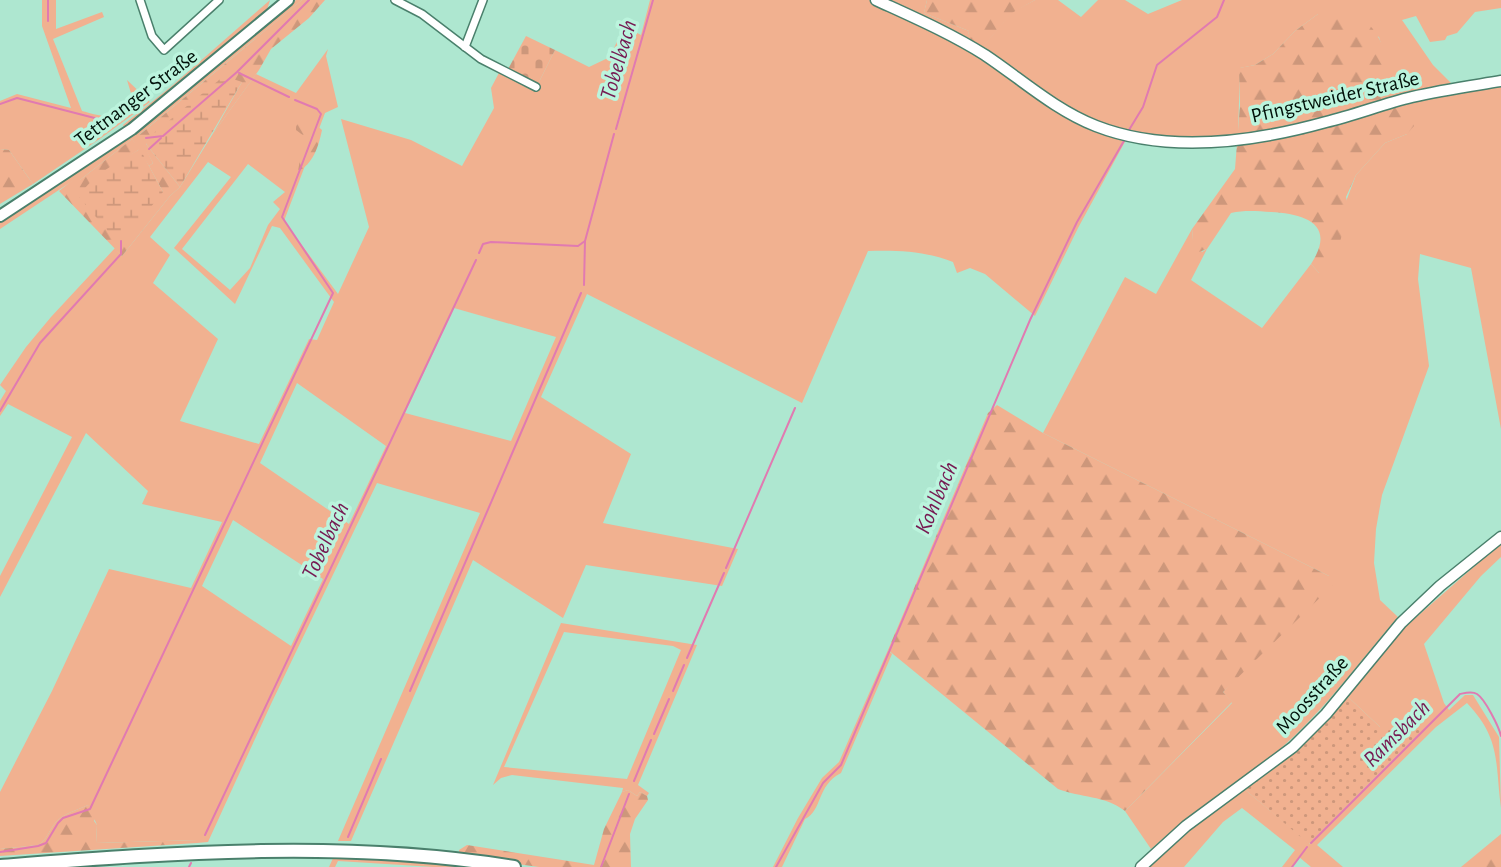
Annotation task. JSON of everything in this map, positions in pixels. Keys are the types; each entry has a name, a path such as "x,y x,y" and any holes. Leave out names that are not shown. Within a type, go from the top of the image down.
{"main road":[{"name":"Tettnanger Straße","path":"0,216 132,129 282,2"},
{"path":"0,866 153,855 264,851 418,856 514,867"}],"street":[{"path":"140,0 152,36 164,50 219,0"},
{"path":"395,0 422,15 498,69 536,87"},
{"path":"465,47 483,0"},
{"name":"Pfingstweider Straße","path":"876,0 940,29 1078,117 1110,130 1154,139 1213,141 1272,135 1411,97 1501,81"},
{"name":"Moosstraße","path":"1141,867 1186,826 1293,747 1326,714 1401,623 1458,571 1501,537"}],"green space":[{"path":"42,0 56,0 56,29 102,12 104,17 53,39 82,111 116,117 136,110 127,80 150,102 33,184 9,150 0,149 0,101 17,94 71,108 42,26"},
{"path":"270,0 267,10 172,93 125,129 123,125"},
{"path":"296,0 302,0 139,135 153,163 149,166 132,139 80,180 74,180 0,229 0,221 152,116"},
{"path":"302,0 325,0 309,18 271,49 212,135 242,82 146,144 180,187 122,256 59,191 74,179 80,180 132,139 140,149 107,170 163,192 149,166 153,163 138,136"},
{"path":"650,0 869,0 913,19 977,54 1045,100 1127,138 1078,228 1035,316 985,274 970,268 957,273 953,262 922,253 868,251 802,403 587,294 541,397 631,454 603,523 738,549 722,586 586,565 563,618 473,560 351,841 338,841 480,513 377,483 208,842 96,843 97,825 88,805 59,819 38,845 0,849 0,792 52,691 109,569 191,588 222,522 142,504 148,491 86,433 0,597 0,576 72,437 8,404 0,416 0,401 6,391 0,385 26,347 115,248 122,256 180,187 212,135 256,74 296,93 328,49 326,56 338,107 325,113 284,221 338,294 369,227 341,119 411,140 462,166 494,108 491,88 500,71 536,88 555,50 589,67 610,57 624,26 641,35","holes":["208,162 231,177 174,248 235,304 272,226 280,228 334,302 317,340 309,339 259,444 180,421 218,339 153,283 170,255 150,237","248,164 285,192 273,202 280,209 268,225 250,268 230,290 182,249","454,308 556,337 511,441 405,413","297,383 386,446 349,524 260,463","233,520 323,579 291,646 202,586"]},
{"path":"882,0 927,0 924,13 969,31 967,41"},
{"path":"927,0 1035,0 1012,13 977,54 967,61 957,52 965,46 969,31 924,13"},
{"path":"1035,0 1058,0 1081,17 1098,0 1125,0 1148,14 1182,0 1501,0 1501,8 1475,12 1457,33 1447,36 1445,40 1430,42 1416,16 1402,20 1433,65 1455,87 1501,85 1501,429 1471,268 1420,254 1418,279 1429,366 1382,495 1376,529 1374,563 1380,600 1398,617 1326,703 1295,735 1264,763 1151,849 1125,811 1232,703 1223,692 1329,576 1043,433 1125,277 1156,294 1192,229 1193,240 1202,252 1207,249 1191,280 1262,328 1311,264 1319,273 1356,175 1385,143 1407,134 1379,37 1318,14 1295,31 1273,54 1255,65 1240,68 1238,136 1165,138 1129,133 1094,122 1065,107 980,50 1012,12"},
{"path":"1318,14 1351,15 1372,28 1390,66 1399,106 1410,113 1414,126 1407,134 1385,143 1356,175 1346,197 1349,209 1332,271 1319,273 1311,264 1321,239 1319,230 1305,219 1284,213 1231,213 1207,249 1199,252 1194,245 1192,229 1235,169 1240,105 1239,68 1255,65 1273,54 1295,31"},
{"path":"526,36 555,50 536,88 506,73"},
{"path":"224,76 242,82 180,187 146,144 150,136"},
{"path":"303,118 311,120 322,130 311,159 298,171 304,136 296,130 296,122"},
{"path":"0,149 9,150 33,184 0,204"},
{"path":"140,149 163,192 124,240 118,243 79,197 98,175"},
{"path":"997,405 1043,433 1329,576 1333,585 1223,692 1232,702 1125,811 1101,799 1058,789 888,650 988,413"},
{"path":"1501,543 1501,557 1481,576 1424,644 1444,703 1449,710 1465,695 1473,695 1499,737 1501,808 1495,752 1486,728 1467,703 1436,727 1317,845 1343,867 1311,867 1299,857 1292,867 1282,867 1295,850 1242,808 1223,822 1184,867 1146,867 1185,830 1243,788 1310,844 1424,727 1380,727 1346,695 1404,628"},
{"path":"561,623 697,645 638,785 649,793 647,796 640,792 637,796 628,790 622,792 623,788 512,775 501,778 493,785","holes":["564,632 673,646 681,650 627,779 504,767"]},
{"path":"888,650 892,654 841,773 827,784 815,810 805,819 782,867 773,867 822,778 839,762"},
{"path":"1346,695 1380,727 1425,727 1309,844 1243,788"},
{"path":"628,790 637,796 640,792 647,796 648,800 635,819 630,834 631,867 539,867 459,856 459,850 467,845 594,865 604,829 622,792"},
{"path":"88,805 98,812 94,821 97,825 96,843 198,840 197,843 0,856 0,849 38,845 59,819"},
{"path":"1501,834 1501,867 1461,867"},
{"path":"334,856 402,859 477,867 338,861 335,867 329,867"}],"waterway":[{"path":"48,0 48,21"},
{"path":"146,138 163,136 237,72 309,0"},
{"name":"Tobelbach","path":"616,129 653,0"},
{"name":"Kohlbach","path":"1129,130 1143,107 1157,65 1217,17 1224,0"},
{"path":"239,73 289,97"},
{"path":"0,104 17,98 114,123"},
{"path":"0,852 46,843 63,818 90,809 333,293 282,217 321,114 317,109 295,100"},
{"name":"Tobelbach","path":"479,253 483,244 491,242 578,246 585,241 614,134"},
{"path":"149,149 161,138"},
{"name":"Kohlbach","path":"776,867 823,783 841,765 1030,320 1077,222 1125,139"},
{"path":"0,411 40,343 121,254 121,241"},
{"path":"584,285 585,241"},
{"name":"Tobelbach","path":"205,835 476,260"},
{"path":"410,691 581,293"},
{"path":"726,568 795,408"},
{"path":"687,658 724,573"},
{"path":"673,691 684,665"},
{"name":"Ramsbach","path":"1311,843 1460,694 1468,692 1480,697 1501,736"},
{"path":"654,734 669,699"},
{"path":"634,781 651,740"},
{"path":"348,837 381,759"},
{"path":"601,867 629,794"},
{"name":"Ramsbach","path":"1292,867 1307,847"},
{"name":"Tobelbach","path":"189,867 191,863"}]}
